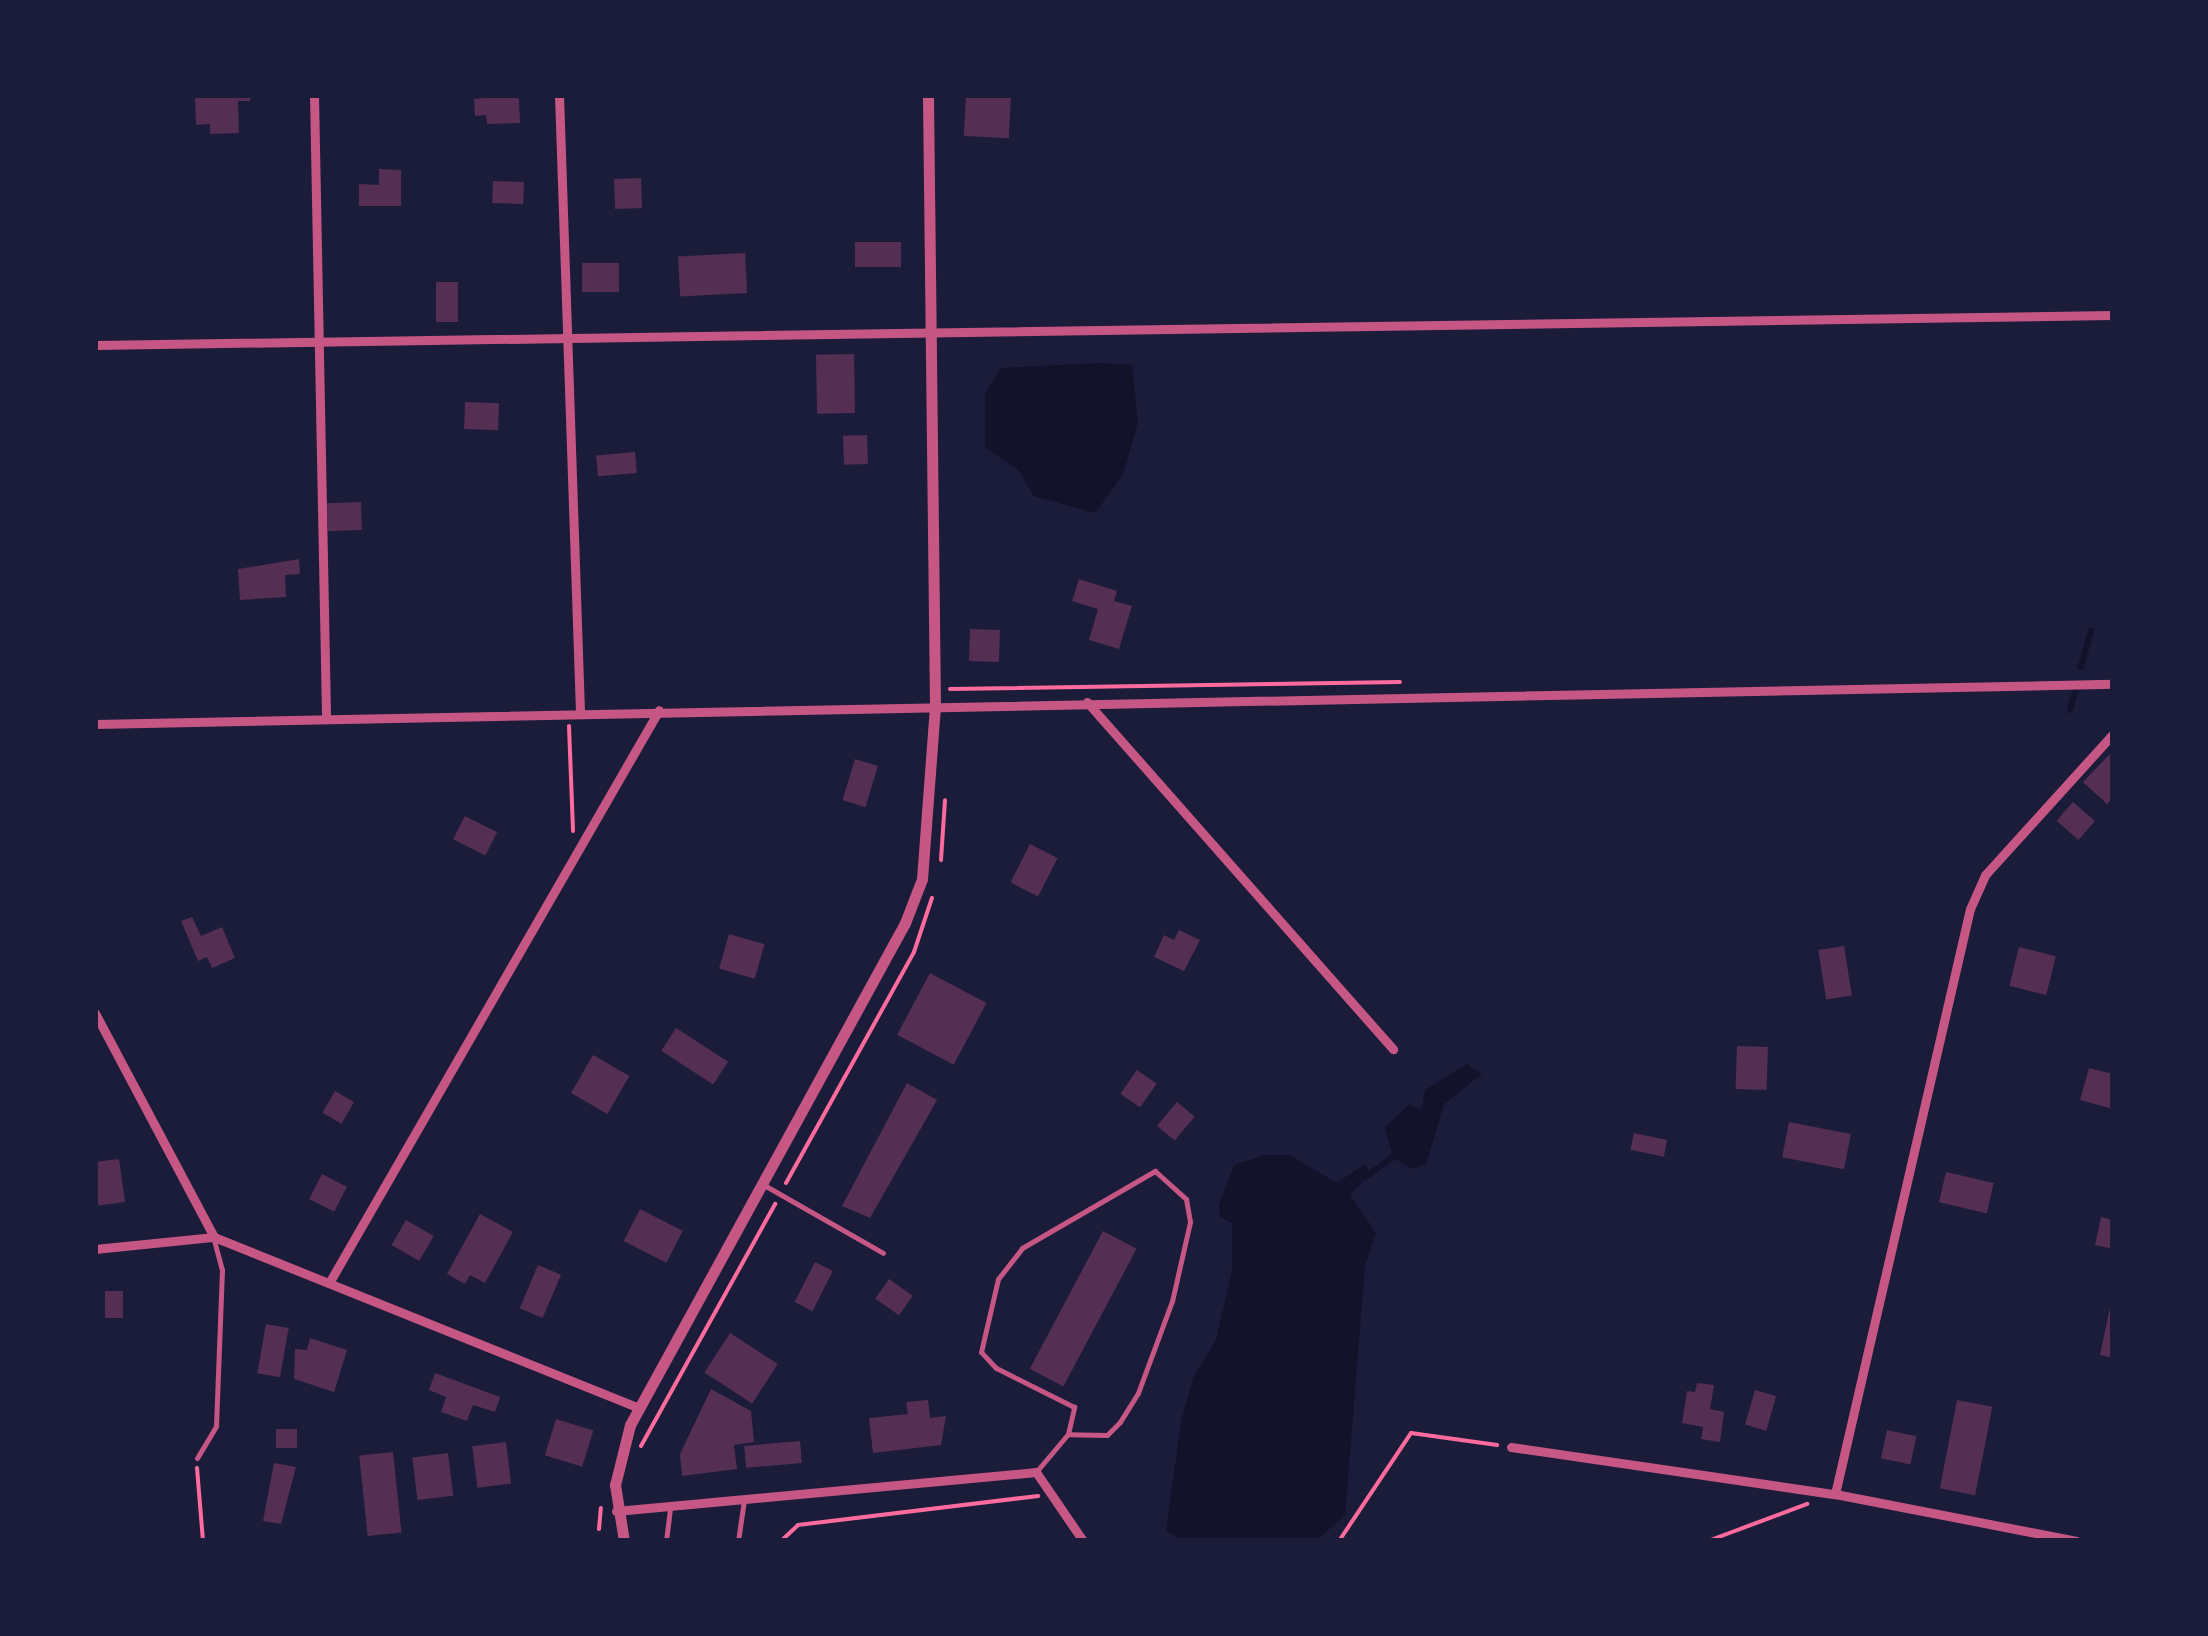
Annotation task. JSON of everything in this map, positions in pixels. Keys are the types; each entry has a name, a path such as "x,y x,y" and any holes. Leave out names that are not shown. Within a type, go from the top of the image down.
{"street":[{"path":"314,95 326,716"},
{"path":"558,95 574,711"},
{"path":"624,1541 616,1511 618,1464 639,1408 916,899 931,831 935,705 928,95"},
{"path":"95,345 930,328 2113,315"},
{"path":"95,724 574,711 2113,684"},
{"path":"1086,702 1393,1048"},
{"path":"329,1283 659,710"},
{"path":"1835,1494 1970,909 1985,875 2113,734"},
{"path":"96,1017 214,1237"},
{"path":"95,1249 214,1237 639,1408"},
{"path":"1511,1447 1835,1494 2076,1541"},
{"path":"616,1511 1036,1472 1082,1541"}],"lane":[{"path":"1036,1472 1068,1434 1074,1408 996,1368 981,1352 985,1315 998,1279 1022,1248 1155,1171 1186,1199 1190,1222 1172,1301 1138,1394 1120,1422 1107,1435 1068,1434"},
{"path":"762,1184 883,1253"},
{"path":"197,1458 216,1426 222,1270 214,1237"},
{"path":"738,1541 744,1500"},
{"path":"666,1541 670,1507"}],"path":[{"path":"574,711 570,726 574,857"},
{"path":"550,726 586,725"},
{"path":"1339,1541 1411,1433 1511,1447"},
{"path":"197,1458 203,1541"},
{"path":"780,1541 798,1526 1049,1494"},
{"path":"1708,1541 1835,1494"},
{"path":"599,1530 601,1499"}],"shaded area":[{"path":"1132,365 1138,422 1123,475 1095,513 1034,496 1018,470 985,447 985,394 1001,368"},
{"path":"1467,1064 1482,1074 1444,1104 1426,1164 1411,1169 1393,1157 1385,1127 1409,1105 1421,1110 1425,1090"},
{"path":"1265,1155 1289,1155 1337,1183 1364,1165 1371,1173 1350,1195 1376,1233 1365,1266 1345,1515 1316,1541 1185,1541 1166,1531 1181,1422 1193,1378 1216,1340 1232,1270 1232,1223 1220,1217 1219,1205 1234,1165"}],"building":[{"path":"195,95 250,95 250,101 238,101 239,133 210,134 210,124 196,125"},
{"path":"510,95 519,99 520,123 487,124 486,115 475,116 474,99"},
{"path":"966,95 1011,97 1009,138 964,136"},
{"path":"379,169 401,170 401,206 359,206 359,184 379,185"},
{"path":"641,178 642,208 615,209 614,179"},
{"path":"493,181 524,182 523,204 492,203"},
{"path":"855,242 901,242 901,267 855,267"},
{"path":"745,253 747,293 680,296 678,257"},
{"path":"582,263 619,263 619,292 582,292"},
{"path":"436,282 458,282 458,322 436,322"},
{"path":"854,354 855,413 817,414 816,355"},
{"path":"465,402 499,403 498,430 464,429"},
{"path":"867,435 868,464 844,465 843,436"},
{"path":"635,452 637,473 598,476 596,455"},
{"path":"361,502 362,530 328,531 327,503"},
{"path":"299,559 300,574 285,575 286,597 240,600 238,569"},
{"path":"1079,579 1117,591 1114,601 1132,606 1119,649 1089,640 1098,609 1072,601"},
{"path":"970,629 1000,630 999,662 969,661"},
{"path":"2110,754 2113,798 2107,804 2083,782"},
{"path":"855,759 878,766 865,807 842,800"},
{"path":"2073,802 2095,821 2078,840 2057,821"},
{"path":"465,816 497,832 485,856 453,839"},
{"path":"1030,844 1058,858 1038,896 1010,882"},
{"path":"192,917 201,936 222,927 235,958 212,968 207,957 198,961 181,921"},
{"path":"1179,930 1200,940 1184,971 1154,957 1164,935 1174,940"},
{"path":"729,934 765,944 755,979 719,969"},
{"path":"1844,946 1852,995 1826,999 1818,950"},
{"path":"2019,947 2056,956 2046,995 2009,986"},
{"path":"930,973 987,1003 954,1065 897,1035"},
{"path":"676,1028 728,1062 713,1084 661,1051"},
{"path":"1737,1046 1768,1047 1766,1090 1735,1089"},
{"path":"593,1055 629,1076 607,1114 571,1093"},
{"path":"2089,1068 2113,1074 2113,1109 2080,1100"},
{"path":"1137,1070 1157,1084 1140,1108 1120,1094"},
{"path":"907,1083 937,1100 870,1218 842,1206"},
{"path":"335,1091 354,1102 342,1124 322,1113"},
{"path":"1177,1102 1195,1117 1175,1141 1157,1126"},
{"path":"1789,1122 1851,1134 1844,1169 1782,1157"},
{"path":"1634,1133 1667,1140 1664,1157 1630,1150"},
{"path":"119,1159 125,1202 95,1206 95,1162"},
{"path":"1946,1172 1994,1183 1987,1213 1939,1202"},
{"path":"322,1174 347,1187 334,1212 309,1199"},
{"path":"640,1209 683,1231 666,1263 624,1241"},
{"path":"480,1214 513,1232 485,1283 470,1275 465,1284 447,1274"},
{"path":"2101,1217 2113,1220 2113,1249 2095,1245"},
{"path":"406,1220 434,1236 419,1261 392,1245"},
{"path":"1103,1231 1137,1249 1063,1387 1030,1369"},
{"path":"815,1262 833,1271 812,1311 795,1302"},
{"path":"538,1265 561,1275 543,1318 520,1308"},
{"path":"889,1279 913,1296 899,1315 875,1299"},
{"path":"105,1291 123,1291 123,1318 105,1318"},
{"path":"2113,1304 2113,1358 2100,1355"},
{"path":"266,1324 289,1328 280,1377 257,1373"},
{"path":"730,1333 778,1364 752,1403 704,1372"},
{"path":"310,1338 347,1350 334,1392 294,1379 295,1349 307,1350"},
{"path":"435,1373 500,1397 495,1412 473,1405 467,1421 441,1412 446,1397 429,1390"},
{"path":"1697,1383 1714,1385 1710,1409 1724,1412 1720,1442 1701,1439 1703,1427 1682,1423 1687,1391 1695,1392"},
{"path":"711,1389 751,1411 754,1442 734,1445 737,1469 682,1476 680,1454"},
{"path":"1755,1390 1776,1396 1766,1431 1745,1425"},
{"path":"928,1400 930,1418 946,1416 941,1445 873,1453 869,1418 908,1414 906,1402"},
{"path":"1957,1400 1992,1407 1975,1495 1940,1488"},
{"path":"556,1419 593,1430 582,1467 545,1455"},
{"path":"276,1429 297,1429 297,1448 276,1448"},
{"path":"1887,1430 1916,1436 1910,1465 1881,1458"},
{"path":"800,1441 802,1463 746,1468 744,1446"},
{"path":"506,1442 511,1484 477,1488 472,1446"},
{"path":"393,1452 401,1533 368,1536 359,1456"},
{"path":"448,1453 453,1496 418,1500 412,1457"},
{"path":"274,1463 296,1467 281,1524 263,1521"}],"waterway":[{"path":"2081,667 2091,630"},
{"path":"2070,710 2076,689"},
{"path":"1366,1177 1393,1157"}]}
